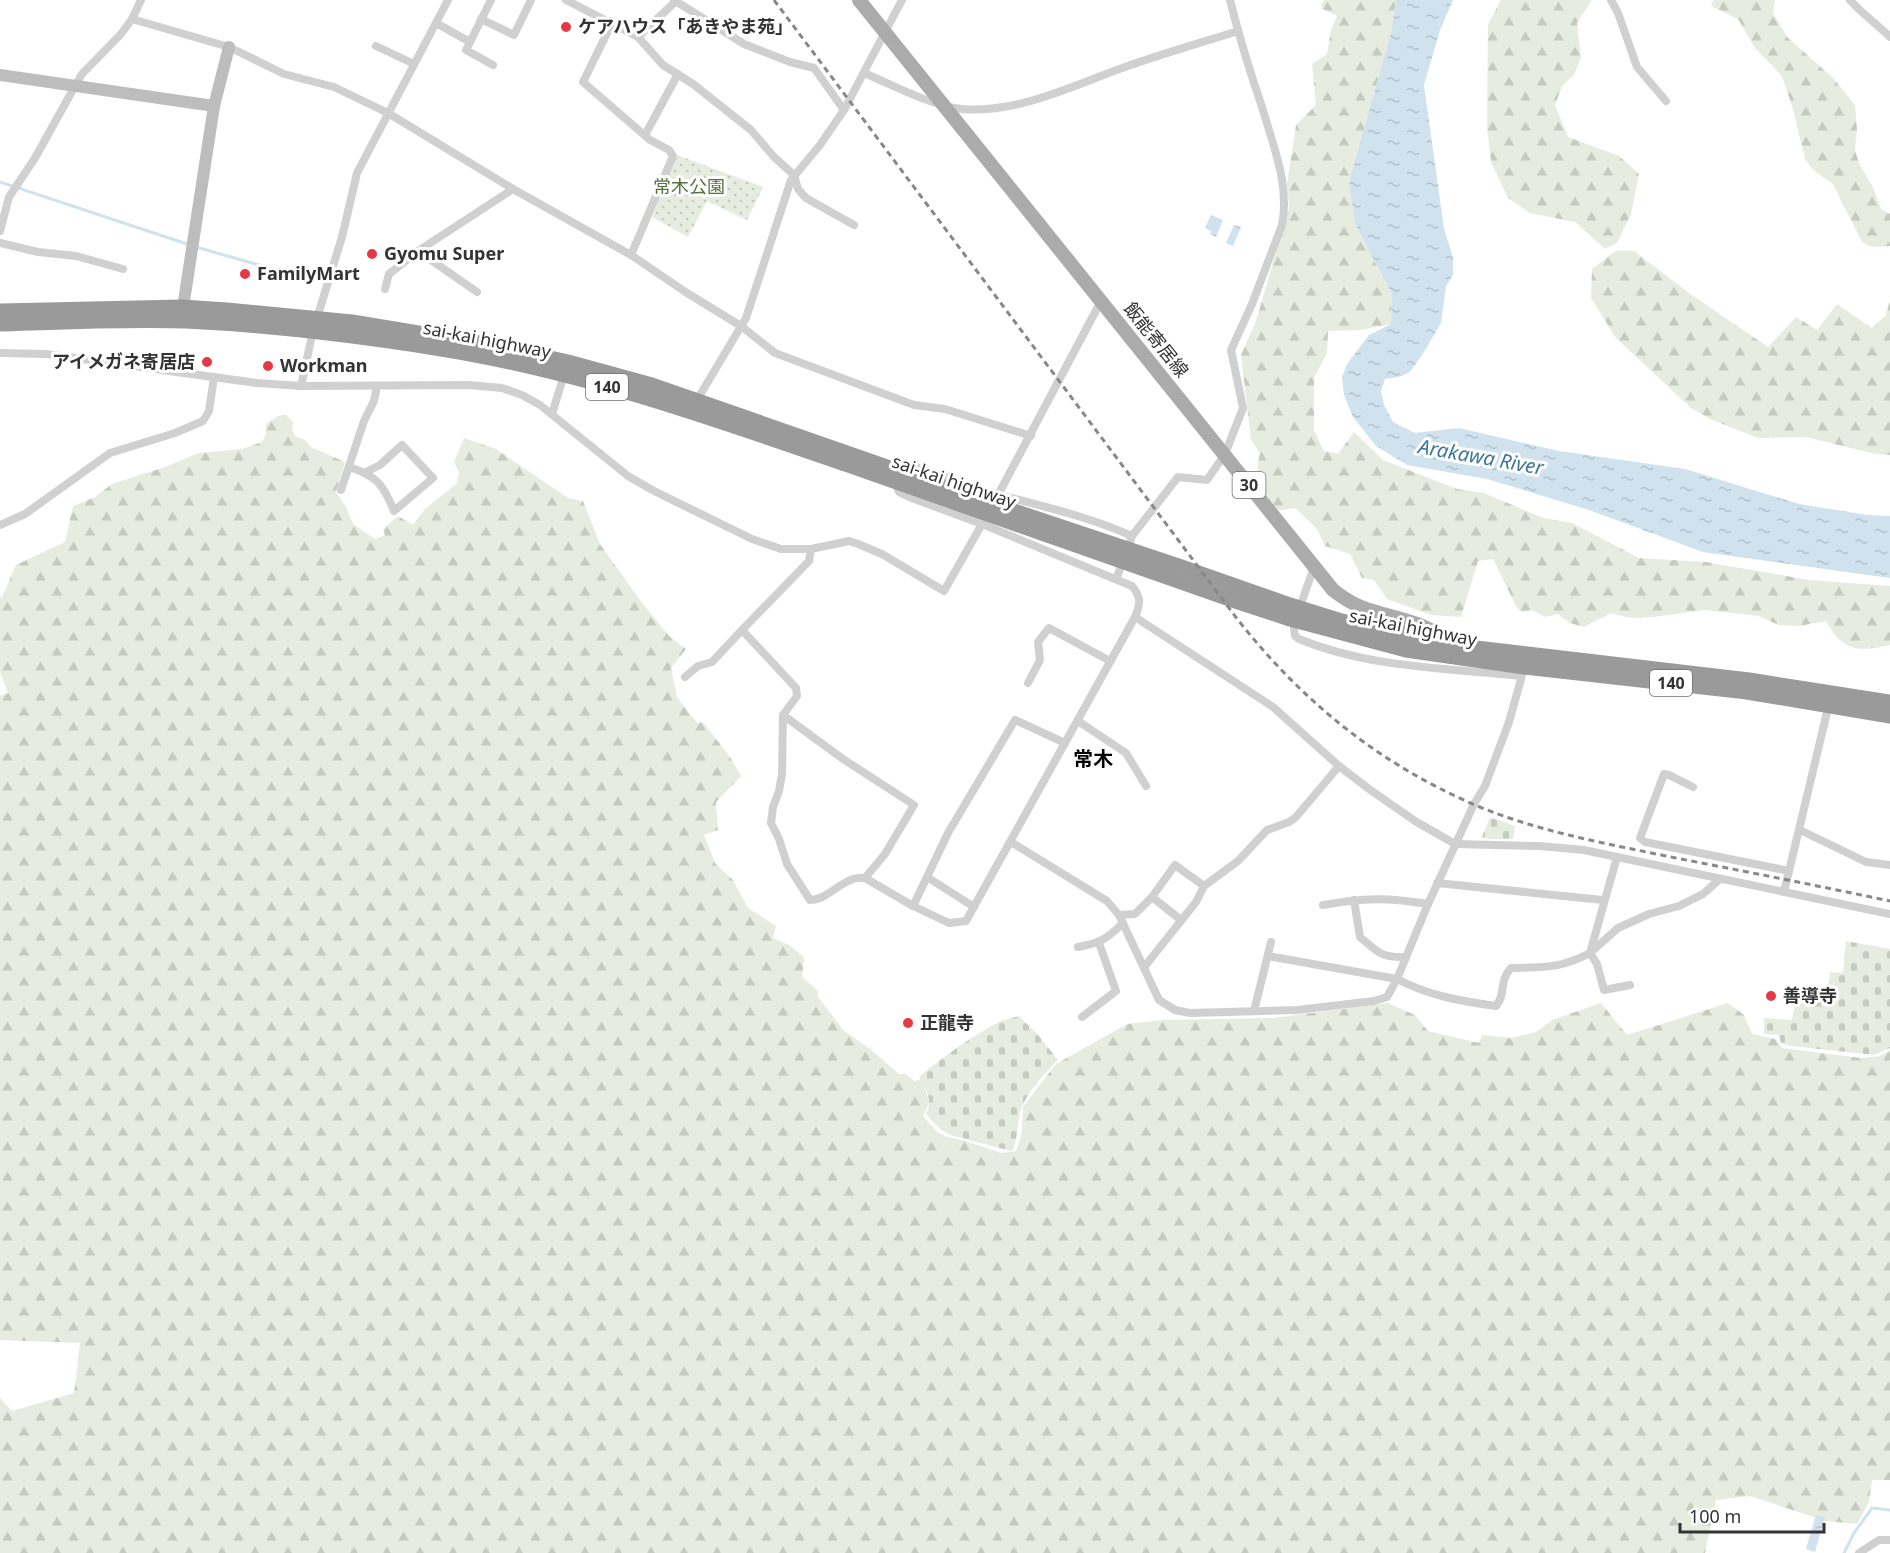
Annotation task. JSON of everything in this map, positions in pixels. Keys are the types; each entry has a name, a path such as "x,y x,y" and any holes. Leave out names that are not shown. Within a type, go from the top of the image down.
{"highway":[{"name":"sai-kai highway","path":"0,310 182,314 316,324 491,345 568,362 698,400 1187,584 1290,620 1355,638 1451,651 1525,666 1721,676 1889,709"},
{"name":"sai-kai highway","path":"0,324 88,321 182,314"},
{"name":"sai-kai highway","path":"316,324 564,375 1005,508 1290,605 1451,651"}],"main road":[{"name":"飯能寄居線","path":"859,0 1333,590 1362,608 1430,629 1442,636 1451,651"}],"street":[{"path":"0,231 9,197 35,158 82,74 121,34 132,19 141,0"},
{"path":"301,386 357,173 448,0"},
{"path":"491,0 466,50 493,65"},
{"path":"481,19 514,36 531,0"},
{"path":"566,0 638,37 663,65 751,130 774,157 794,175 798,189 806,198 854,225"},
{"path":"698,400 746,318 790,180 820,145 844,110 902,0"},
{"path":"742,630 795,688 797,696 783,715 782,774 772,807 771,824 780,839 787,864 810,900 818,900 859,877 865,878 913,906 949,923 966,921 1135,617 1140,604 1139,595 1131,586 1116,579 909,497 899,492 899,476 908,465 923,468 998,495 1046,506 1116,529 1131,539 1178,477 1207,480 1225,454 1244,408 1231,350 1252,304 1282,225 1284,213 1279,164 1230,0"},
{"path":"1611,0 1618,13 1637,67 1666,100"},
{"path":"1850,0 1890,37"},
{"path":"638,37 675,1 744,44 814,69 844,110"},
{"path":"132,19 229,47 284,74 334,87 388,113 513,189 632,255 687,293 741,326 775,353 914,405 945,409 1031,436"},
{"path":"436,23 470,42"},
{"path":"612,23 583,82 650,140 669,150 673,156 632,255"},
{"path":"864,73 945,106 964,109 997,109 1022,103 1238,31"},
{"path":"376,46 414,64"},
{"path":"182,314 214,106 229,47"},
{"path":"645,135 678,74"},
{"path":"0,75 214,106"},
{"path":"385,289 389,274 513,189"},
{"path":"0,243 38,252 76,256 123,268"},
{"path":"418,252 477,292"},
{"path":"998,495 1101,301"},
{"path":"0,353 46,354 214,377 301,386 468,385 502,388 522,395 552,414 628,476 752,539 781,549 811,549 849,542 858,544 882,554 944,591 982,524"},
{"path":"552,414 564,375"},
{"path":"0,525 25,514 110,453 175,433 203,421 209,411 214,377"},
{"path":"341,490 377,386"},
{"path":"349,467 366,472 380,482 394,511 433,478 402,445 380,465 366,472"},
{"path":"685,677 698,666 711,662 809,561 811,549"},
{"path":"1302,601 1314,567"},
{"path":"1116,579 1120,569"},
{"path":"1135,617 1273,706 1339,766 1415,821 1455,844 1539,846 1584,850 1890,914"},
{"path":"1028,683 1040,660 1038,642 1049,628 1110,661"},
{"path":"1011,842 1107,901 1121,919 1159,1000 1175,1010 1190,1013 1297,1010 1374,1001 1387,997 1397,979 1455,844 1485,786 1509,722 1525,666 1415,666 1353,656 1299,639 1295,636 1294,628"},
{"path":"1784,892 1830,698"},
{"path":"783,715 843,759 914,805 885,854 865,878"},
{"path":"913,906 948,833 1016,720 1065,743"},
{"path":"1078,721 1126,753 1146,786"},
{"path":"1145,966 1196,902 1204,886 1238,861 1267,830 1296,817 1339,766"},
{"path":"1692,787 1664,774 1640,838 1645,842 1790,871"},
{"path":"1800,830 1866,862 1890,865"},
{"path":"1617,857 1603,900 1590,953 1604,990 1630,985"},
{"path":"1078,948 1099,943 1111,935 1121,919 1135,914 1152,897 1175,865 1204,886"},
{"path":"927,877 974,907"},
{"path":"1268,956 1397,979 1416,989 1448,999 1496,1006 1500,1002 1505,974 1511,968 1556,967 1570,963 1590,953 1618,928 1644,916 1679,906 1702,894 1720,879"},
{"path":"1437,883 1603,900"},
{"path":"1152,897 1181,920"},
{"path":"1323,904 1391,898 1428,904"},
{"path":"1354,900 1360,937 1382,955 1406,957"},
{"path":"1254,1011 1271,942"},
{"path":"1082,1017 1116,991 1099,943"},
{"path":"1859,1553 1879,1540 1890,1540"}],"green space":[{"path":"1324,0 1396,0 1391,33 1349,182 1355,224 1392,294 1391,324 1360,330 1328,331 1327,353 1314,378 1314,430 1324,451 1338,454 1354,432 1383,460 1457,489 1484,493 1543,518 1572,523 1639,558 1706,562 1809,580 1890,586 1890,645 1869,649 1852,647 1839,639 1826,621 1799,626 1779,625 1758,616 1705,610 1630,618 1611,613 1584,627 1570,623 1558,614 1546,617 1532,610 1522,612 1517,608 1493,559 1478,561 1461,617 1431,615 1387,599 1374,580 1362,578 1350,554 1325,546 1317,529 1295,508 1281,510 1267,503 1258,478 1260,453 1251,440 1241,355 1256,321 1289,208 1287,184 1296,125 1316,105 1312,64 1327,54 1331,30 1337,16 1323,9 1321,5"},
{"path":"1501,0 1592,0 1577,23 1581,57 1574,75 1562,86 1555,105 1568,137 1619,156 1639,174 1631,214 1617,243 1605,249 1575,222 1530,213 1508,198 1491,162 1487,127 1488,24"},
{"path":"1713,0 1775,0 1773,13 1787,37 1833,78 1855,105 1857,130 1855,151 1881,209 1890,214 1890,246 1872,247 1862,242 1833,184 1813,170 1805,159 1782,76 1755,48 1738,19 1711,6"},
{"name":"常木公園","path":"677,155 763,187 747,220 707,201 688,237 652,217"},
{"path":"1615,251 1634,251 1689,293 1768,347 1796,317 1817,330 1837,304 1872,328 1886,315 1890,300 1890,455 1875,454 1806,437 1758,438 1710,419 1691,408 1616,338 1591,298 1592,269"},
{"path":"286,415 293,422 292,429 295,436 305,440 311,447 345,462 336,492 353,524 375,539 385,535 383,529 398,516 413,525 424,510 457,483 459,473 454,462 464,438 496,449 568,498 583,501 600,544 642,603 670,637 686,649 671,668 677,697 697,723 703,722 730,757 741,776 716,802 718,830 704,835 715,863 733,880 748,908 776,926 773,938 789,945 804,957 802,977 818,991 818,997 844,1031 870,1049 899,1074 906,1074 914,1081 923,1079 929,1103 923,1116 937,1132 947,1137 1001,1153 1016,1151 1022,1133 1023,1107 1056,1064 1127,1024 1163,1020 1273,1018 1388,1003 1415,1015 1428,1031 1479,1043 1482,1035 1512,1038 1536,1032 1552,1020 1601,1003 1627,1035 1728,1003 1744,1015 1752,1034 1776,1039 1782,1048 1861,1058 1880,1056 1890,1050 1890,1480 1872,1480 1869,1502 1857,1524 1826,1521 1750,1496 1716,1500 1705,1553 0,1553 0,1398 12,1411 74,1393 80,1343 0,1340 0,696 8,693 0,672 0,597 16,565 65,542 73,506 95,497 112,484 199,453 242,449 262,442 266,434 266,424 278,416"},
{"path":"1490,817 1515,826 1513,839 1482,837"},
{"path":"1846,941 1890,949 1890,1048 1874,1055 1791,1046 1781,1044 1779,1035 1764,1034 1764,1018 1792,1020 1797,991 1827,995 1830,972 1843,973"},
{"path":"1019,1016 1058,1060 1037,1083 1024,1102 1014,1147 1011,1151 950,1135 940,1129 926,1114 929,1099 919,1077 979,1033 1001,1021"}],"water":[{"name":"Arakawa River","path":"1396,0 1453,0 1440,30 1424,85 1444,229 1453,257 1453,275 1446,286 1441,323 1424,352 1410,372 1399,377 1385,379 1381,391 1384,405 1393,422 1415,433 1459,428 1559,451 1685,469 1799,504 1867,515 1890,516 1890,578 1703,552 1589,510 1487,479 1407,465 1376,446 1353,417 1344,395 1342,377 1347,364 1369,335 1391,324 1392,294 1355,224 1349,182 1391,33"},
{"path":"1211,215 1223,220 1216,237 1205,228"},
{"path":"1234,225 1241,227 1233,246 1226,243"},
{"path":"1816,1515 1825,1517 1815,1552 1806,1549"}],"waterway":[{"path":"0,182 190,245"},
{"path":"196,247 287,273"},
{"path":"1844,1553 1854,1533 1872,1508 1890,1510"}],"railway":[{"path":"774,0 1238,620 1289,678 1344,727 1406,770 1475,805 1524,823 1599,842 1890,901"}],"place":[{"name":"ケアハウス「あきやま苑」","path":"566,27"},
{"name":"Gyomu Super","path":"372,254"},
{"name":"FamilyMart","path":"245,274"},
{"name":"アイメガネ寄居店","path":"207,362"},
{"name":"Workman","path":"268,366"},
{"name":"善導寺","path":"1771,996"},
{"name":"正龍寺","path":"908,1023"}],"district":[{"name":"常木","path":"1093,759"}]}
